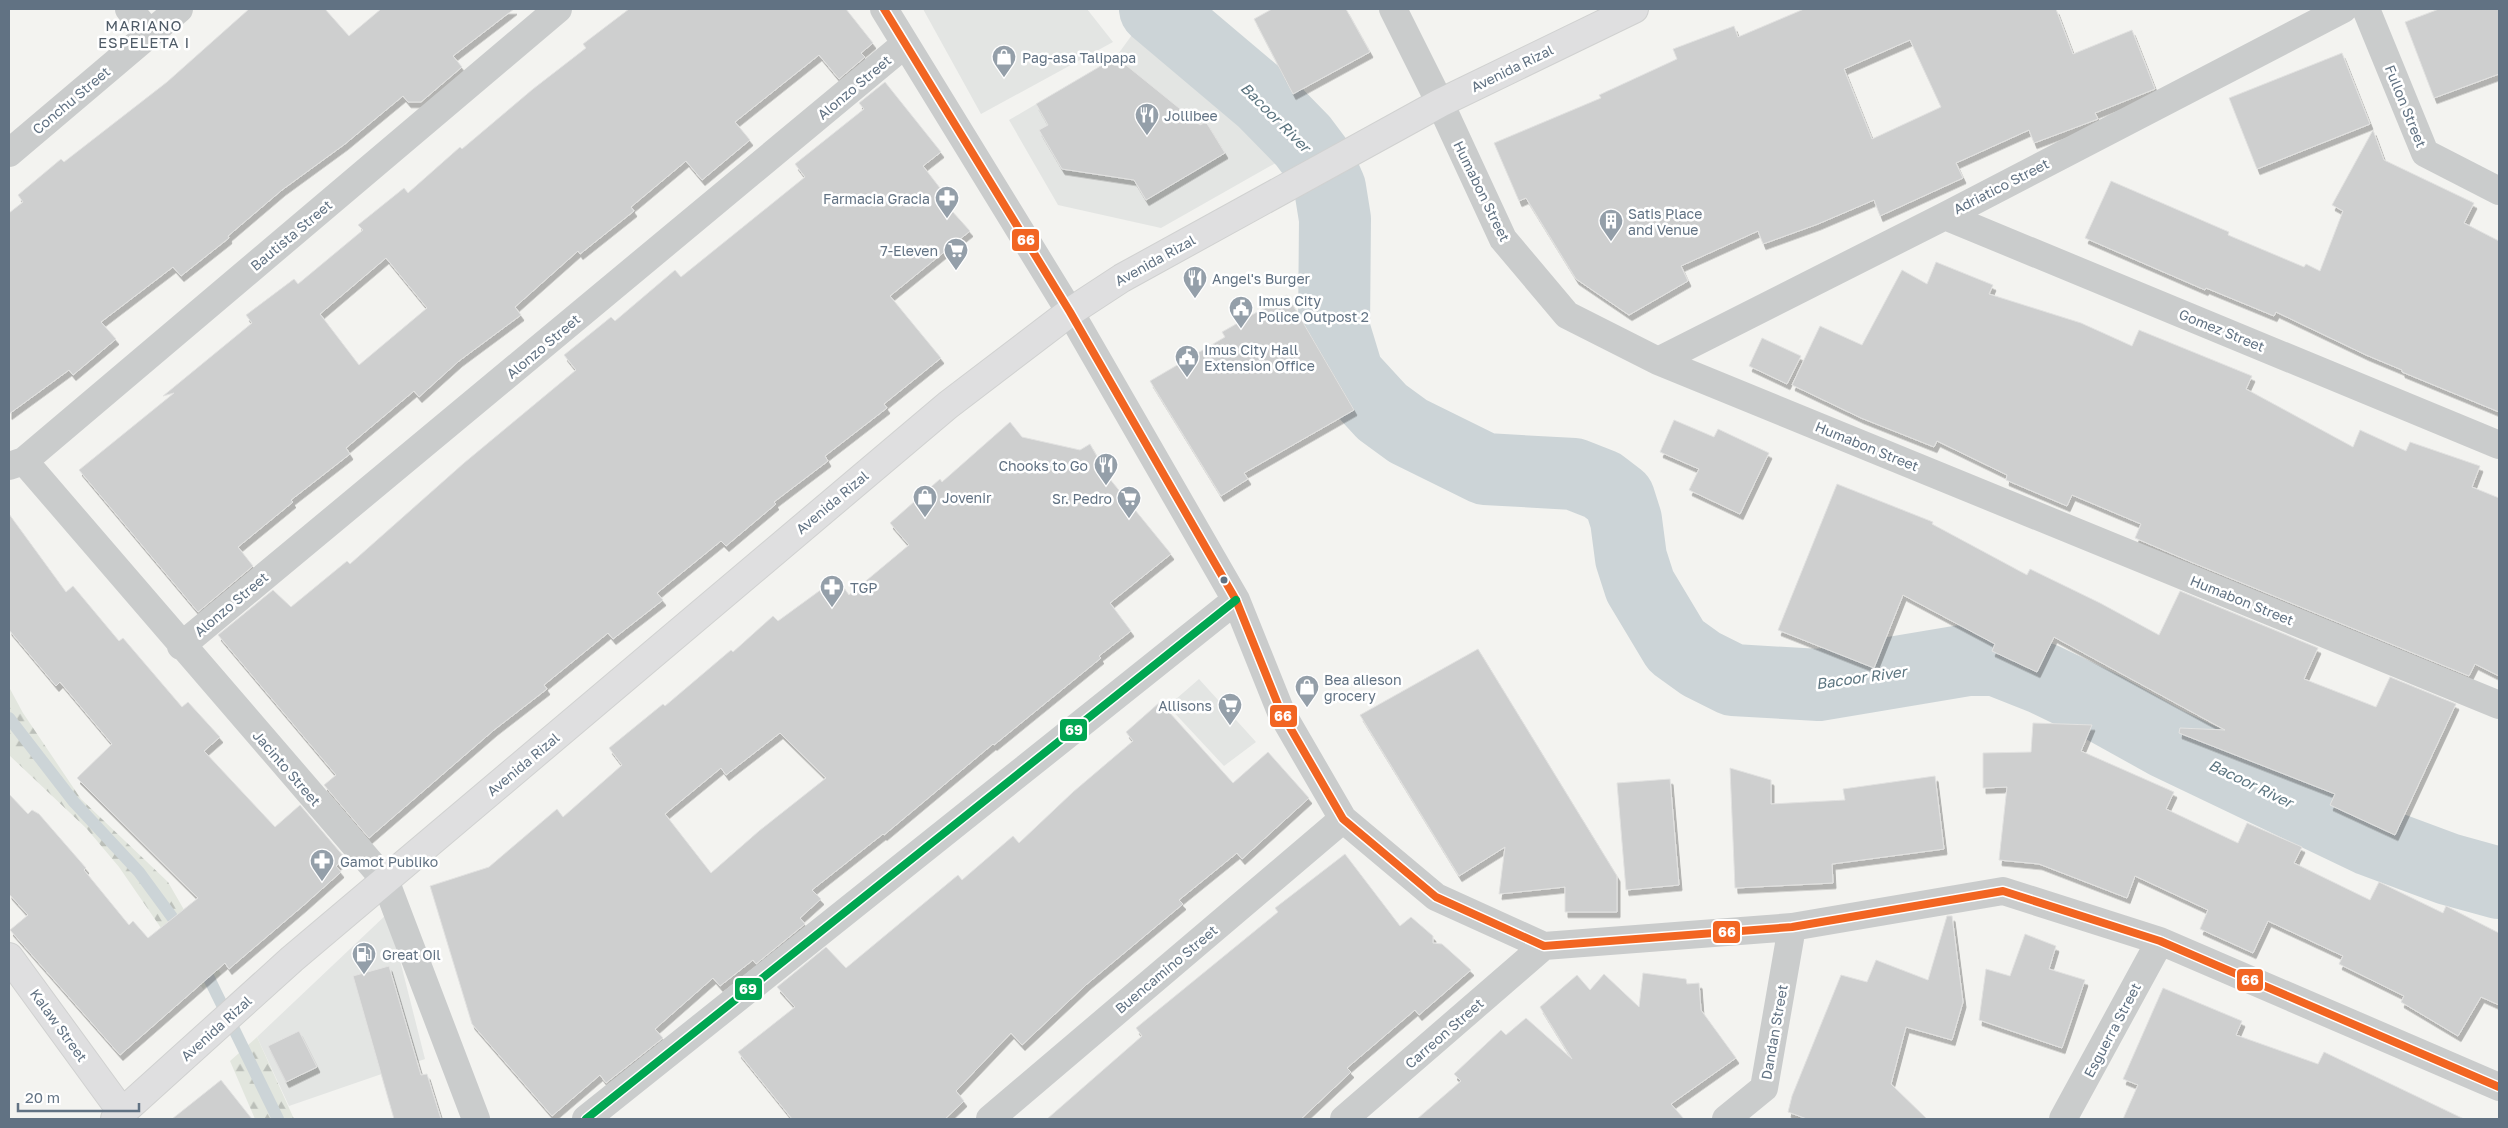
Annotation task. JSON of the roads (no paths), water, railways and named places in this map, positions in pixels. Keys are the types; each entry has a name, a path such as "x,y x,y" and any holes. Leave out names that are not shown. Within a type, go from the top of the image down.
{"main road":[{"name":"Avenida Rizal","path":"120,1117 244,1002 385,880 948,404 1070,312 1122,278 1440,103 1634,9"},
{"name":"Kalaw Street","path":"9,957 120,1117"}],"street":[{"path":"130,9 149,33"},
{"name":"Conchu Street","path":"9,153 179,9"},
{"name":"Bautista Street","path":"16,464 558,9"},
{"path":"884,9 904,45 1070,312 1236,600 1281,712 1343,818 1436,897 1544,946 1792,927 2003,891 2160,941 2499,1087"},
{"name":"Humabon Street","path":"1393,9 1440,103 1503,238 1567,315 1658,360 2499,705"},
{"name":"Adriatico Street","path":"1658,360 1945,216 2343,9"},
{"name":"Fullon Street","path":"2366,9 2425,153 2499,191"},
{"name":"Alonzo Street","path":"182,646 904,45"},
{"name":"Gomez Street","path":"1945,216 2499,445"},
{"name":"Jacinto Street","path":"16,464 182,646 385,880 476,1119"},
{"path":"586,1119 1236,600"},
{"name":"Buencamino Street","path":"990,1119 1343,818"},
{"name":"Dandan Street","path":"1726,1119 1764,1088 1792,927"},
{"name":"Esguerra Street","path":"2063,1119 2160,941"},
{"name":"Carreon Street","path":"1344,1119 1544,946"}],"waterway":[{"name":"Bacoor River","path":"1155,9 1264,101 1303,141 1318,161 1330,188 1335,219 1334,329 1348,375 1382,412 1408,431 1485,469 1574,474 1602,485 1619,498 1626,520 1631,558 1640,586 1676,646 1701,664 1733,680 1819,685 1968,660 1996,660 2044,679 2104,708 2167,743 2370,840 2448,869 2499,883"},
{"path":"9,718 74,802 139,872 183,932"},
{"path":"201,962 278,1119"}],"place":[{"name":"Pag-asa Talipapa","path":"1004,78"},
{"name":"Jollibee","path":"1147,136"},
{"name":"Farmacia Gracia","path":"947,219"},
{"name":"Satis Place and Venue","path":"1611,242"},
{"name":"7-Eleven","path":"956,271"},
{"name":"Angel's Burger","path":"1195,299"},
{"name":"Imus City Police Outpost 2","path":"1241,329"},
{"name":"Imus City Hall Extension Office","path":"1187,378"},
{"name":"Chooks to Go","path":"1106,486"},
{"name":"Jovenir","path":"925,518"},
{"name":"Sr. Pedro","path":"1129,519"},
{"name":"TGP","path":"832,608"},
{"name":"Bea alieson grocery","path":"1307,708"},
{"name":"Allisons","path":"1230,726"},
{"name":"Gamot Publiko","path":"322,882"},
{"name":"Great Oil","path":"364,975"}],"district":[{"name":"MARIANO ESPELETA I","path":"144,34"}]}
